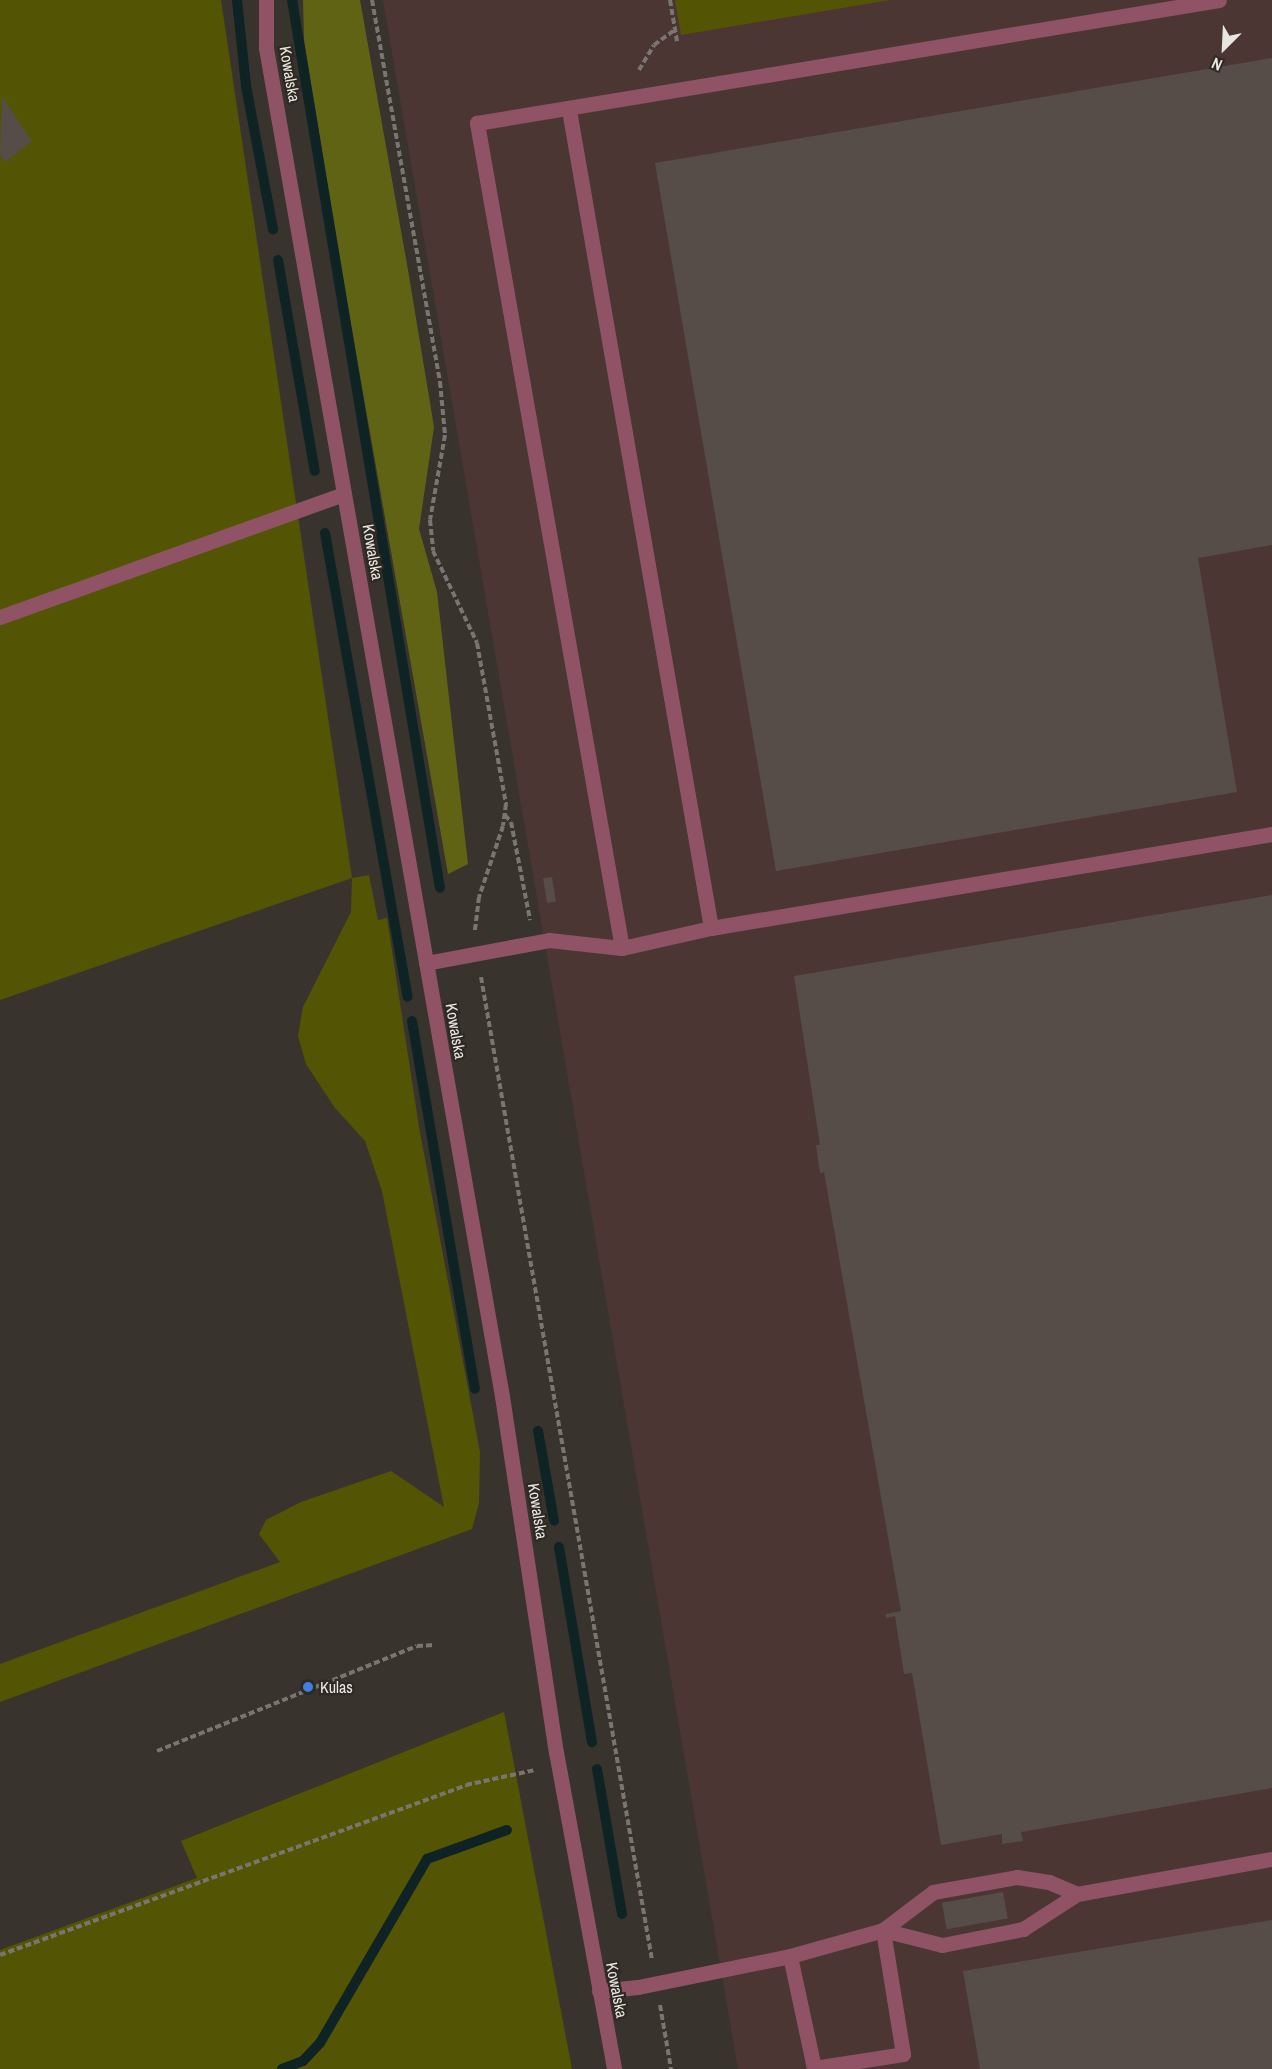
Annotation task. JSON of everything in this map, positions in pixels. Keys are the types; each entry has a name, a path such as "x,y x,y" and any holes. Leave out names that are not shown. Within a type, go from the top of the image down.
{"street":[{"name":"Kowalska","path":"266,0 266,48 502,1396 559,1768 614,2069"},
{"path":"622,948 477,123 634,100 1219,0"},
{"path":"569,110 711,928"},
{"path":"0,617 344,494"},
{"path":"426,963 549,940 622,948 711,928 1272,834"},
{"path":"883,1930 942,1945 953,1943 1023,1929 1077,1894 1272,1859"},
{"path":"599,1991 638,1987 790,1956 883,1930 933,1892 1017,1877 1048,1882 1077,1894"},
{"path":"790,1956 814,2068 903,2054 883,1930"}],"path":[{"path":"372,0 440,382 445,435 430,520 433,551 477,643 504,814 513,830 534,943"},
{"path":"670,0 677,41"},
{"path":"634,100 634,82 643,62 654,45 675,30"},
{"path":"476,934 479,897 504,814"},
{"path":"482,982 651,1954"},
{"path":"157,1751 417,1646 435,1645"},
{"path":"0,1954 466,1785 559,1768"},
{"path":"662,2019 671,2069"}],"shaded area":[{"path":"0,0 221,0 352,878 0,1000"},
{"path":"303,0 360,0 408,270 434,427 419,529 437,592 468,864 448,874 339,257 304,40"},
{"path":"383,0 1272,0 1272,2069 738,2069"},
{"path":"675,0 890,0 681,35"},
{"path":"369,875 378,920 387,918 419,1127 480,1452 479,1503 472,1529 0,1702 0,1664 280,1562 259,1534 266,1520 301,1502 391,1471 444,1507 382,1191 365,1141 335,1108 306,1064 298,1036 303,1007 351,912 352,878"},
{"path":"504,1712 572,2069 0,2069 0,1950 197,1878 181,1841"}],"building":[{"path":"1272,58 1272,545 1198,558 1237,792 776,871 655,163"},
{"path":"2,97 32,141 5,162 0,154"},
{"path":"552,877 556,902 547,903 543,878"},
{"path":"1272,895 1272,1788 1021,1832 1023,1841 1002,1844 1002,1834 941,1845 912,1673 904,1674 895,1616 886,1618 886,1614 901,1611 824,1172 820,1173 816,1145 820,1145 794,976"},
{"path":"1003,1892 1008,1919 947,1929 942,1903"},
{"path":"1272,1920 1272,2069 980,2069 963,1971"}],"waterway":[{"path":"237,0 246,86 273,229"},
{"path":"292,0 440,888"},
{"path":"278,260 315,471"},
{"path":"325,533 408,997"},
{"path":"412,1021 475,1389"},
{"path":"538,1431 554,1521"},
{"path":"559,1547 592,1742"},
{"path":"597,1769 622,1914"},
{"path":"282,2069 303,2061 320,2043 427,1859 507,1830"}],"place":[{"name":"Kulas","path":"308,1687"}]}
